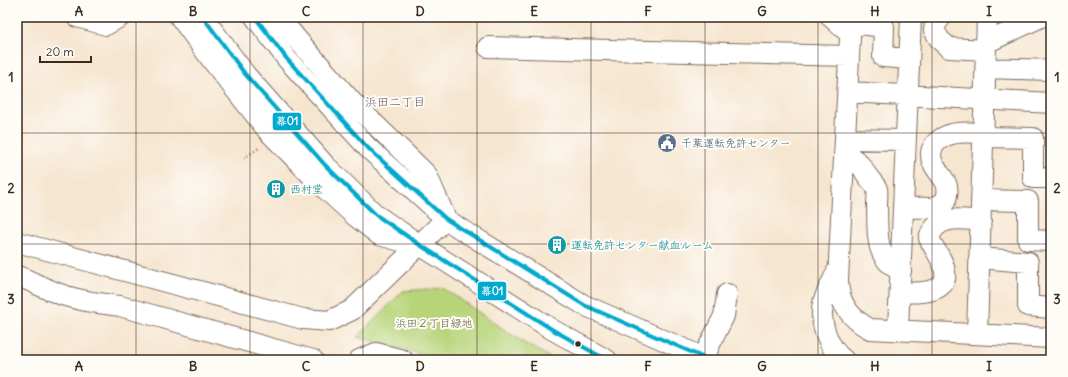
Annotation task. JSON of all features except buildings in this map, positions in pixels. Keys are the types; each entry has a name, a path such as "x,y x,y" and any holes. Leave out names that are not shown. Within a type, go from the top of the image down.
{"street":[{"path":"77,17 106,25 120,17"},
{"path":"180,17 268,131 320,184 355,216 379,235 420,245"},
{"path":"203,17 245,74 325,165 376,216 553,330 607,360"},
{"path":"255,17 287,59 368,148 446,219 584,305 707,359 709,346 724,316 727,294"},
{"path":"280,17 296,38 354,104 427,175 446,219"},
{"path":"831,17 850,25 884,27 883,57 909,58"},
{"path":"898,330 911,17"},
{"path":"941,17 934,30 937,36 949,48 986,53 1051,70"},
{"path":"977,334 987,17"},
{"path":"986,53 1041,17"},
{"path":"850,25 848,92 838,268 838,287 847,311 853,318 870,329 1051,338"},
{"path":"488,46 849,56"},
{"path":"848,92 1051,103"},
{"path":"903,207 932,208 945,202 948,188 945,180 932,162 931,154 932,146 939,140 952,134 1033,138 1033,178 1051,178"},
{"path":"845,147 906,140"},
{"path":"845,147 862,166 877,189 878,237 880,249 884,259 891,267 900,271"},
{"path":"981,200 1028,201 1028,240 1051,241"},
{"path":"17,242 303,319 329,321 352,310 446,219"},
{"path":"900,292 916,293 934,290 945,280 946,272 929,238 932,230 950,219 981,220"},
{"path":"979,258 1028,262 1028,306 1051,308"},
{"path":"838,268 823,304 824,324 828,338 839,357"},
{"path":"17,276 59,293 92,302 120,306 272,355 313,360"},
{"path":"360,360 376,353 403,360"}],"path":[{"path":"244,158 263,146"}],"green space":[{"name":"浜田２丁目緑地","path":"443,288 524,343 555,360 442,360 357,337 403,291"}],"transit line":[{"name":"幕01","path":"203,17 245,74 325,165 376,215 553,330 607,360"},
{"name":"幕01","path":"255,17 287,59 368,148 446,219 584,305 709,360"}],"place":[{"name":"千葉運転免許センター","path":"667,143"},
{"name":"西村堂","path":"276,189"},
{"name":"運転免許センター献血ルーム","path":"557,245"}],"district":[{"name":"浜田二丁目","path":"395,101"}]}
